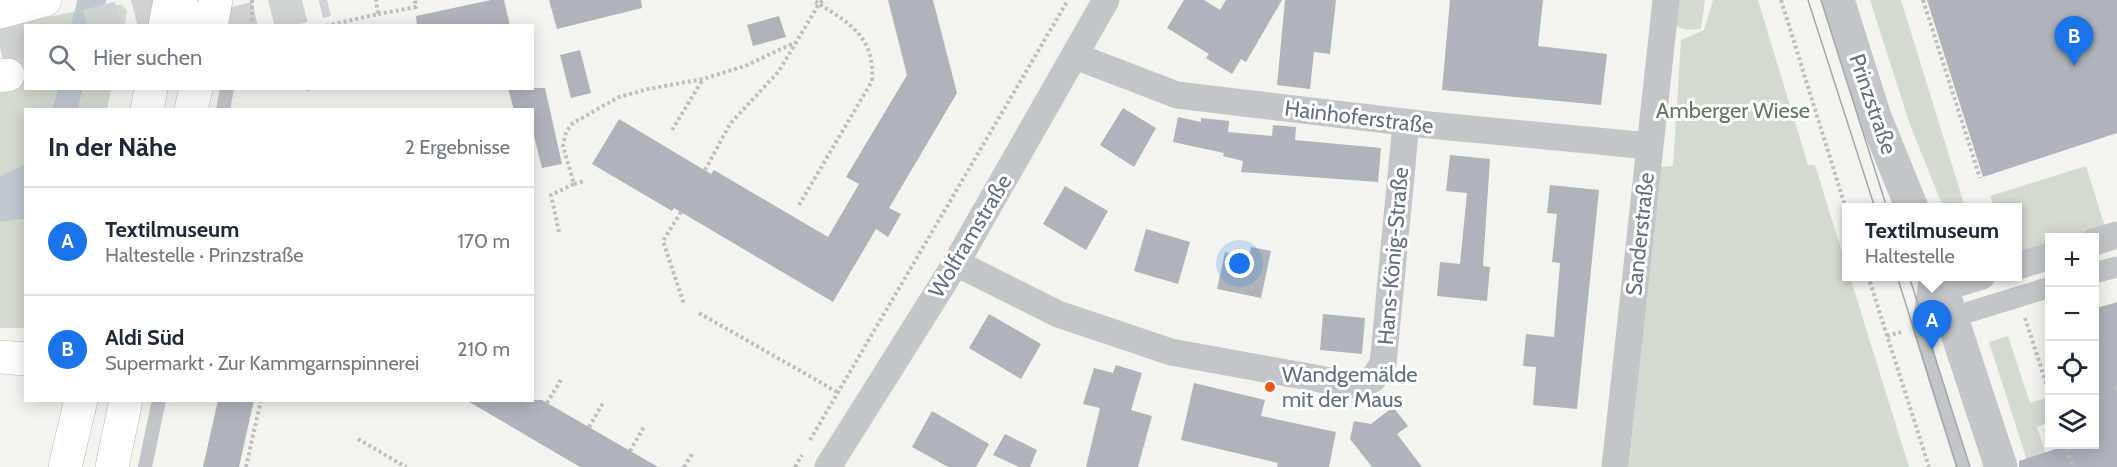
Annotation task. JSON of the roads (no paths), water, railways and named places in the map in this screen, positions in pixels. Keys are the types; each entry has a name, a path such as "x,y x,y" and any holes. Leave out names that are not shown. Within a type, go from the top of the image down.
{"main road":[{"path":"0,12 45,0"},
{"path":"165,24 171,0"},
{"path":"175,0 213,17"},
{"path":"147,108 151,90"},
{"path":"191,108 196,90"},
{"path":"0,357 24,360"},
{"path":"65,467 81,402"},
{"path":"112,467 126,402"}],"street":[{"name":"Wolframstraße","path":"828,467 956,263 1106,0"},
{"name":"Sanderstraße","path":"1615,467 1666,0"},
{"name":"Prinzstraße","path":"1838,0 1875,117 1910,203"},
{"name":"Hainhoferstraße","path":"1075,56 1177,95 1406,123 1650,146"},
{"name":"Hans-König-Straße","path":"956,263 1058,314 1171,352 1358,386 1373,379 1383,364 1406,123"},
{"path":"2099,240 2117,235"},
{"path":"2022,265 2045,257"},
{"path":"2099,272 2117,267"},
{"path":"1940,289 1966,281"},
{"path":"1940,289 2018,296 2045,288"},
{"path":"1940,289 2001,467"}],"lane":[{"path":"213,17 222,0"},
{"path":"223,108 227,90"},
{"path":"1940,289 1919,327 1963,467"},
{"path":"145,467 159,402"}],"waterway":[{"path":"86,24 92,0"}],"tunnel":[{"path":"95,24 188,0"},
{"path":"232,24 327,0"},
{"path":"0,47 24,41"}],"tram line":[{"path":"1808,0 1873,203"},
{"path":"1821,0 1885,203"},
{"path":"1899,281 1957,467"},
{"path":"1911,281 1970,467"}],"place":[{"name":"Aldi Süd","path":"2074,66"},
{"name":"Textilmuseum","path":"1932,350"},
{"name":"Wandgemälde mit der Maus","path":"1270,387"}],"park label":[{"name":"Amberger Wiese","path":"1733,110"}]}
